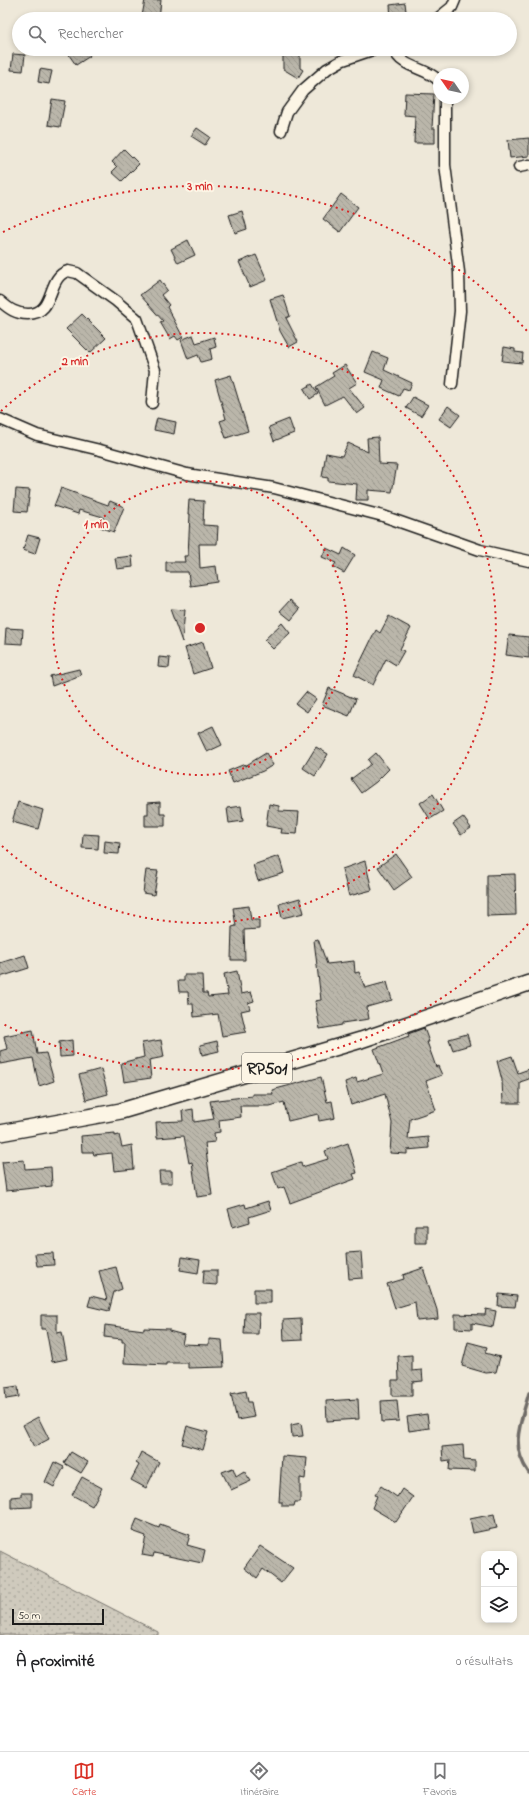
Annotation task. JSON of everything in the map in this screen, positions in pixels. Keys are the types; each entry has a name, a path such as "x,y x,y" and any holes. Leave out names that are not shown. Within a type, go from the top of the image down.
{"main road":[{"name":"RP501","path":"0,1133 121,1111 361,1040 529,983"}],"street":[{"path":"446,12 452,7 455,0"},
{"path":"281,131 287,112 303,90 326,69 355,56"},
{"path":"399,56 402,60 433,75"},
{"path":"445,104 445,165 459,272 460,311 452,384"},
{"path":"0,301 16,313 37,314 45,308 59,276 68,271 77,273 116,301 137,319 155,370 152,403"},
{"path":"0,419 37,435 100,450 186,474 274,488 383,516 480,550 529,561"}],"shaded area":[{"path":"0,1551 158,1632 158,1635 0,1635"}],"building":[{"path":"145,0 161,0 160,12 143,12"},
{"path":"405,3 406,12 390,12 390,5"},
{"path":"13,56 25,56 23,71 11,70"},
{"path":"70,56 90,56 76,65"},
{"path":"283,56 300,56 300,68 303,70 298,78 283,69"},
{"path":"40,69 52,71 49,84 38,82"},
{"path":"405,93 433,94 432,128 435,128 435,143 414,143 415,116 404,115"},
{"path":"52,99 65,101 60,127 48,125"},
{"path":"197,128 210,137 205,145 191,136"},
{"path":"529,138 529,156 510,158 508,140"},
{"path":"124,149 139,164 122,181 112,172 117,167 112,162"},
{"path":"341,194 358,207 340,232 323,219"},
{"path":"242,211 247,229 235,233 229,215"},
{"path":"188,240 195,255 178,263 171,249"},
{"path":"256,255 267,280 250,287 239,262"},
{"path":"160,280 167,290 161,295 169,305 167,307 183,337 178,340 175,336 170,339 160,322 163,321 140,295"},
{"path":"283,295 290,316 286,318 298,342 289,347 280,331 270,299"},
{"path":"82,314 106,338 90,353 66,329"},
{"path":"193,335 196,343 214,337 216,347 210,349 212,359 201,362 198,355 188,359 181,340"},
{"path":"504,347 515,349 515,352 523,353 522,363 502,361"},
{"path":"373,352 388,358 384,370 412,383 409,390 403,388 399,396 381,388 384,380 365,372"},
{"path":"345,365 357,383 349,388 365,408 357,414 343,396 325,405 316,387 334,376 332,373"},
{"path":"231,375 248,431 226,438 220,421 226,419 215,380"},
{"path":"312,384 318,394 310,399 304,389"},
{"path":"413,397 428,405 421,416 406,408"},
{"path":"448,406 460,415 451,427 439,419"},
{"path":"157,418 176,422 174,434 154,430"},
{"path":"289,419 294,433 274,441 269,427"},
{"path":"378,437 379,464 397,465 392,492 368,490 368,500 356,500 357,484 328,481 328,478 322,477 326,453 342,456 348,443 368,452 367,438"},
{"path":"61,488 108,505 110,501 124,507 114,532 100,527 103,517 79,510 78,514 54,506"},
{"path":"16,489 30,490 27,512 14,511"},
{"path":"189,500 204,501 203,525 218,526 217,544 199,544 200,568 216,566 218,582 190,586 188,572 166,572 166,562 185,562 184,556 188,556 190,514 188,514"},
{"path":"28,535 40,538 35,554 23,550"},
{"path":"326,548 341,555 344,548 355,555 344,573 333,567 336,563 322,557"},
{"path":"132,556 133,567 117,569 115,558"},
{"path":"290,600 300,609 291,620 280,611"},
{"path":"170,609 185,610 182,642"},
{"path":"389,616 411,628 400,649 404,651 396,665 386,659 373,685 354,675 376,630 380,633"},
{"path":"282,623 290,633 273,649 264,640"},
{"path":"6,628 23,629 22,644 5,643"},
{"path":"509,635 529,637 529,658 506,655"},
{"path":"203,642 211,668 193,674 185,648"},
{"path":"159,657 170,658 169,668 158,667"},
{"path":"79,669 81,675 52,686 50,676"},
{"path":"329,688 356,699 349,716 322,705"},
{"path":"306,692 316,699 307,712 296,704"},
{"path":"213,726 222,745 207,752 198,733"},
{"path":"316,747 328,754 315,776 303,768"},
{"path":"266,753 273,765 263,771 233,783 228,771 245,764 245,766"},
{"path":"376,753 389,769 376,782 361,793 351,779 371,764 368,760"},
{"path":"433,794 443,811 430,819 420,803"},
{"path":"18,802 43,810 38,829 12,822"},
{"path":"160,802 160,814 165,814 165,826 145,826 145,814 148,814 148,803"},
{"path":"269,804 279,806 279,811 299,812 297,834 281,833 282,829 266,826"},
{"path":"241,806 243,821 229,823 227,808"},
{"path":"463,817 471,828 461,835 453,824"},
{"path":"83,834 99,835 98,849 82,848"},
{"path":"105,841 120,843 119,854 104,853"},
{"path":"396,854 412,877 394,890 378,867"},
{"path":"279,856 284,873 258,881 253,865"},
{"path":"365,861 372,890 349,896 342,869"},
{"path":"146,870 158,871 154,895 143,893"},
{"path":"515,874 516,915 487,916 487,875"},
{"path":"300,898 304,913 282,918 279,904"},
{"path":"249,906 251,920 259,920 259,929 244,930 245,960 231,960 232,927 236,926 233,908"},
{"path":"318,939 327,964 354,961 355,973 359,972 365,988 387,982 392,1000 367,1007 369,1019 342,1023 342,1025 320,1029 315,1001 321,1000 314,940"},
{"path":"25,955 29,968 0,977 0,963"},
{"path":"237,971 241,994 251,992 254,1001 248,1003 250,1009 241,1011 246,1032 222,1036 218,1014 194,1017 193,1004 189,1004 188,992 179,992 178,981 184,981 184,975 202,975 203,993 207,993 208,997 228,995 224,974"},
{"path":"424,1028 429,1042 427,1042 436,1067 438,1066 442,1075 426,1081 436,1110 410,1119 408,1139 428,1137 429,1148 407,1150 407,1154 390,1153 392,1123 385,1094 351,1105 345,1082 356,1078 357,1082 383,1074 374,1049 409,1036 408,1034"},
{"path":"33,1030 37,1054 46,1053 54,1081 39,1086 33,1058 0,1064 0,1051 7,1049 4,1036"},
{"path":"467,1034 470,1045 453,1050 449,1039"},
{"path":"72,1040 73,1056 60,1057 59,1042"},
{"path":"161,1040 164,1057 149,1060 151,1078 124,1082 121,1063 144,1057 142,1043"},
{"path":"217,1041 219,1051 202,1055 200,1045"},
{"path":"512,1056 518,1073 529,1069 529,1079 520,1082 520,1103 503,1103 502,1080 497,1061"},
{"path":"101,1069 108,1094 86,1100 79,1075"},
{"path":"321,1077 327,1102 332,1101 335,1118 319,1121 318,1114 288,1121 284,1102 270,1106 240,1106 241,1117 219,1120 220,1132 214,1133 215,1142 205,1143 212,1195 197,1197 192,1162 189,1163 184,1136 157,1138 156,1122 183,1121 182,1111 193,1109 194,1122 214,1119 210,1101 252,1096 252,1094 273,1094 272,1090"},
{"path":"115,1133 115,1136 119,1135 122,1147 132,1145 134,1169 114,1171 112,1153 94,1155 93,1152 82,1152 81,1136"},
{"path":"348,1143 357,1173 353,1174 355,1179 290,1203 284,1187 278,1189 272,1172 301,1162 302,1167 328,1159 325,1151"},
{"path":"24,1160 25,1169 51,1167 52,1186 6,1191 2,1162"},
{"path":"159,1171 172,1171 172,1183 160,1183"},
{"path":"268,1201 271,1210 249,1217 250,1222 233,1227 228,1209 245,1204 246,1208"},
{"path":"415,1225 427,1225 427,1243 415,1243"},
{"path":"361,1252 363,1278 349,1279 347,1253"},
{"path":"53,1253 54,1265 37,1266 35,1254"},
{"path":"182,1257 200,1260 198,1273 180,1270"},
{"path":"116,1267 122,1289 114,1292 109,1311 88,1306 91,1296 107,1300 99,1271"},
{"path":"423,1268 437,1310 438,1319 417,1321 415,1302 395,1308 387,1284 404,1279 403,1275"},
{"path":"204,1270 217,1270 217,1285 203,1284"},
{"path":"254,1289 271,1289 271,1303 254,1303"},
{"path":"499,1294 517,1296 515,1307 498,1306"},
{"path":"486,1309 496,1311 493,1327 472,1323 472,1329 455,1328 455,1314 485,1315"},
{"path":"245,1313 259,1313 258,1334 244,1334"},
{"path":"41,1315 57,1315 57,1333 62,1332 67,1359 52,1362 46,1329 41,1329"},
{"path":"301,1319 302,1340 284,1341 283,1320"},
{"path":"105,1325 144,1330 144,1328 169,1329 169,1331 184,1335 182,1344 209,1345 209,1339 222,1340 224,1367 188,1368 188,1363 166,1363 166,1365 124,1363 125,1342 122,1342 122,1339 104,1337"},
{"path":"468,1342 487,1347 485,1353 500,1357 496,1372 486,1373 462,1366"},
{"path":"412,1355 412,1371 422,1370 423,1381 412,1382 412,1396 392,1396 392,1380 399,1380 398,1356"},
{"path":"18,1386 19,1397 6,1399 5,1388"},
{"path":"246,1391 248,1402 251,1402 254,1417 237,1420 231,1394"},
{"path":"358,1399 359,1419 327,1421 326,1401"},
{"path":"397,1400 399,1421 382,1422 381,1401"},
{"path":"427,1414 429,1428 409,1431 407,1417"},
{"path":"38,1417 49,1439 34,1447 23,1425"},
{"path":"301,1423 303,1436 292,1437 291,1425"},
{"path":"187,1426 208,1432 203,1450 182,1444"},
{"path":"463,1445 464,1460 475,1461 475,1471 449,1470 450,1460 443,1461 442,1447"},
{"path":"71,1452 88,1462 81,1473 64,1463"},
{"path":"141,1452 159,1462 146,1488 131,1480 139,1465 136,1463"},
{"path":"282,1456 307,1458 305,1479 300,1478 300,1502 295,1502 294,1506 282,1506 282,1502 279,1502"},
{"path":"54,1462 64,1467 54,1487 45,1482"},
{"path":"233,1468 236,1476 244,1471 251,1481 231,1490 222,1472"},
{"path":"82,1477 102,1488 92,1506 72,1495"},
{"path":"381,1486 397,1497 402,1489 413,1497 396,1522 372,1508 377,1496 375,1495"},
{"path":"21,1493 32,1493 32,1507 11,1508 11,1497 21,1496"},
{"path":"494,1514 497,1528 473,1533 470,1519"},
{"path":"137,1519 159,1528 160,1524 190,1535 187,1545 205,1550 202,1563 154,1553 153,1557 142,1555 146,1536 132,1531"},
{"path":"260,1546 293,1568 281,1583 263,1569 257,1578 244,1568"}],"waterway":[{"path":"529,1393 518,1434 519,1453 529,1473"}]}
